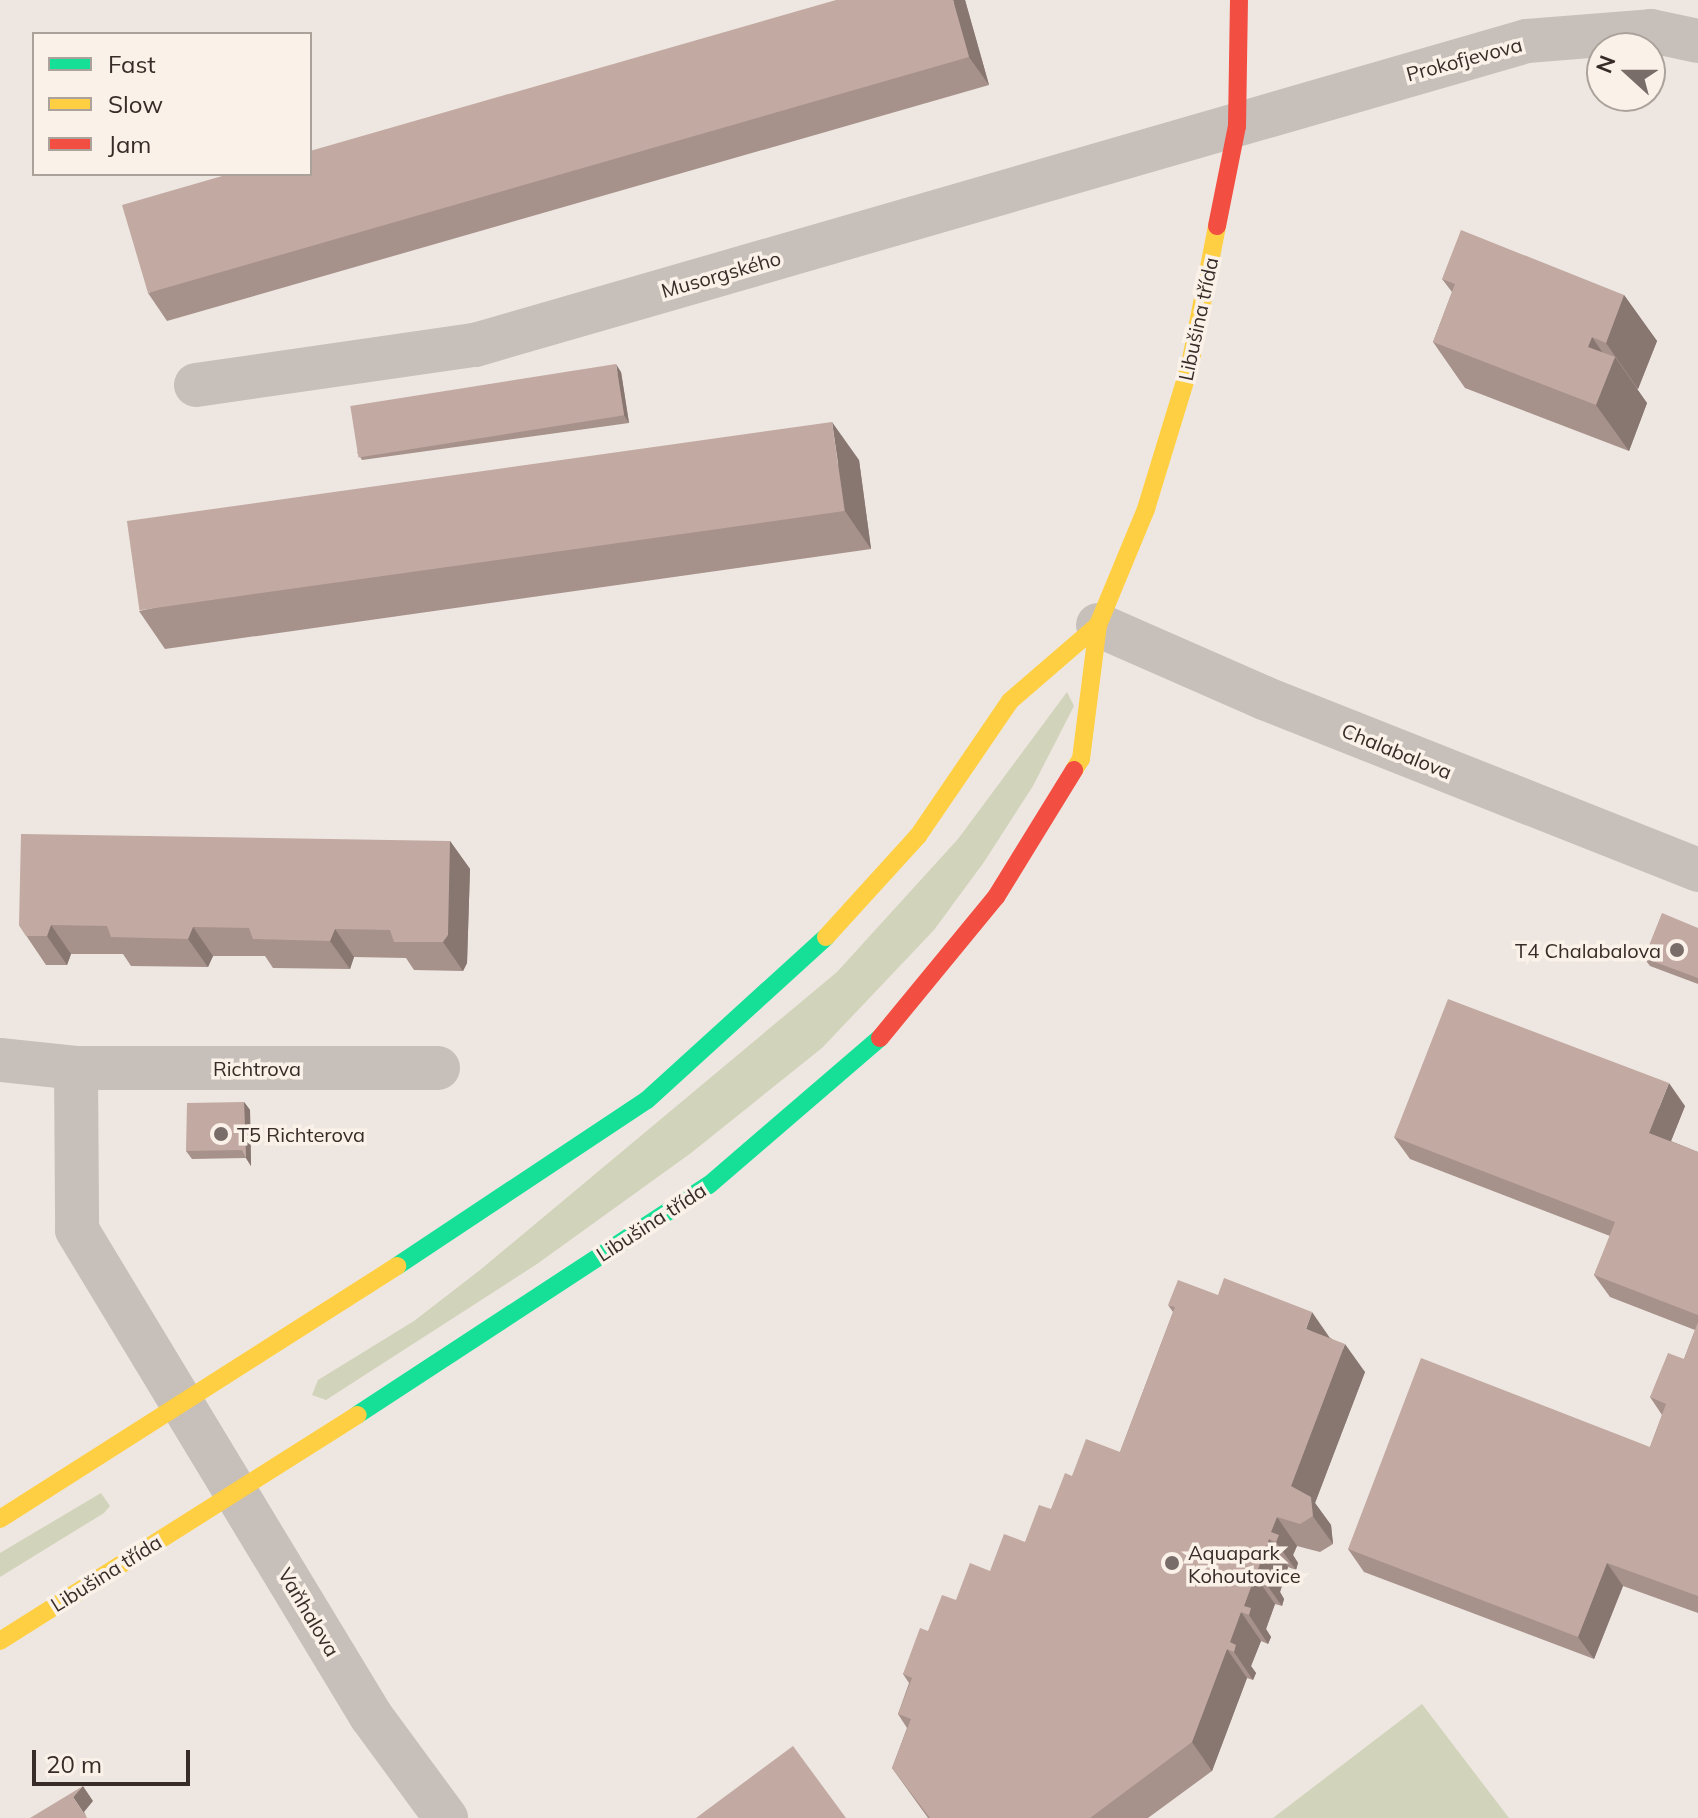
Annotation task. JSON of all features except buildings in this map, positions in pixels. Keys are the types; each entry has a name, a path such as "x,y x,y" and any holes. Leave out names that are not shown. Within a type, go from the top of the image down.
{"street":[{"name":"Libušina třída","path":"0,1641 238,1493 709,1185 891,1028 996,897 1081,759 1098,625 1146,509 1190,365 1237,126 1239,0"},
{"name":"Prokofjevova","path":"1237,126 1527,41 1651,31 1698,41"},
{"name":"Musorgského","path":"196,385 475,345 1237,126"},
{"name":"Libušina třída","path":"0,1519 182,1399 509,1194 647,1100 812,952 918,836 1010,701 1098,625"},
{"name":"Chalabalova","path":"1098,625 1264,698 1698,870"},
{"name":"Richtrova","path":"0,1060 76,1068 438,1068"},
{"path":"76,1068 77,1230 182,1399"},
{"name":"Vaňhalova","path":"182,1399 371,1716 446,1818"}],"green space":[{"path":"1067,692 1074,706 1033,786 984,862 934,930 822,1048 691,1153 537,1264 326,1400 312,1395 318,1380 414,1321 480,1270 837,972 958,839"},
{"path":"101,1493 110,1506 104,1513 0,1577 0,1553"},
{"path":"1422,1704 1509,1818 1273,1818"}],"traffic: fast":[{"path":"397,1266 647,1100 826,937"},
{"path":"357,1415 709,1185 880,1038"}],"traffic: slow":[{"path":"1074,770 1081,759 1098,625 1146,509 1190,365 1217,226"},
{"path":"826,937 918,836 1010,701 1098,625"},
{"path":"0,1519 397,1266"},
{"path":"0,1641 357,1415"}],"traffic: jam":[{"path":"1217,226 1237,126 1239,0"},
{"path":"880,1038 996,897 1074,770"}],"place":[{"name":"T4 Chalabalova","path":"1677,950"},
{"name":"T5 Richterova","path":"221,1134"},
{"name":"Aquapark Kohoutovice","path":"1172,1563"}]}
